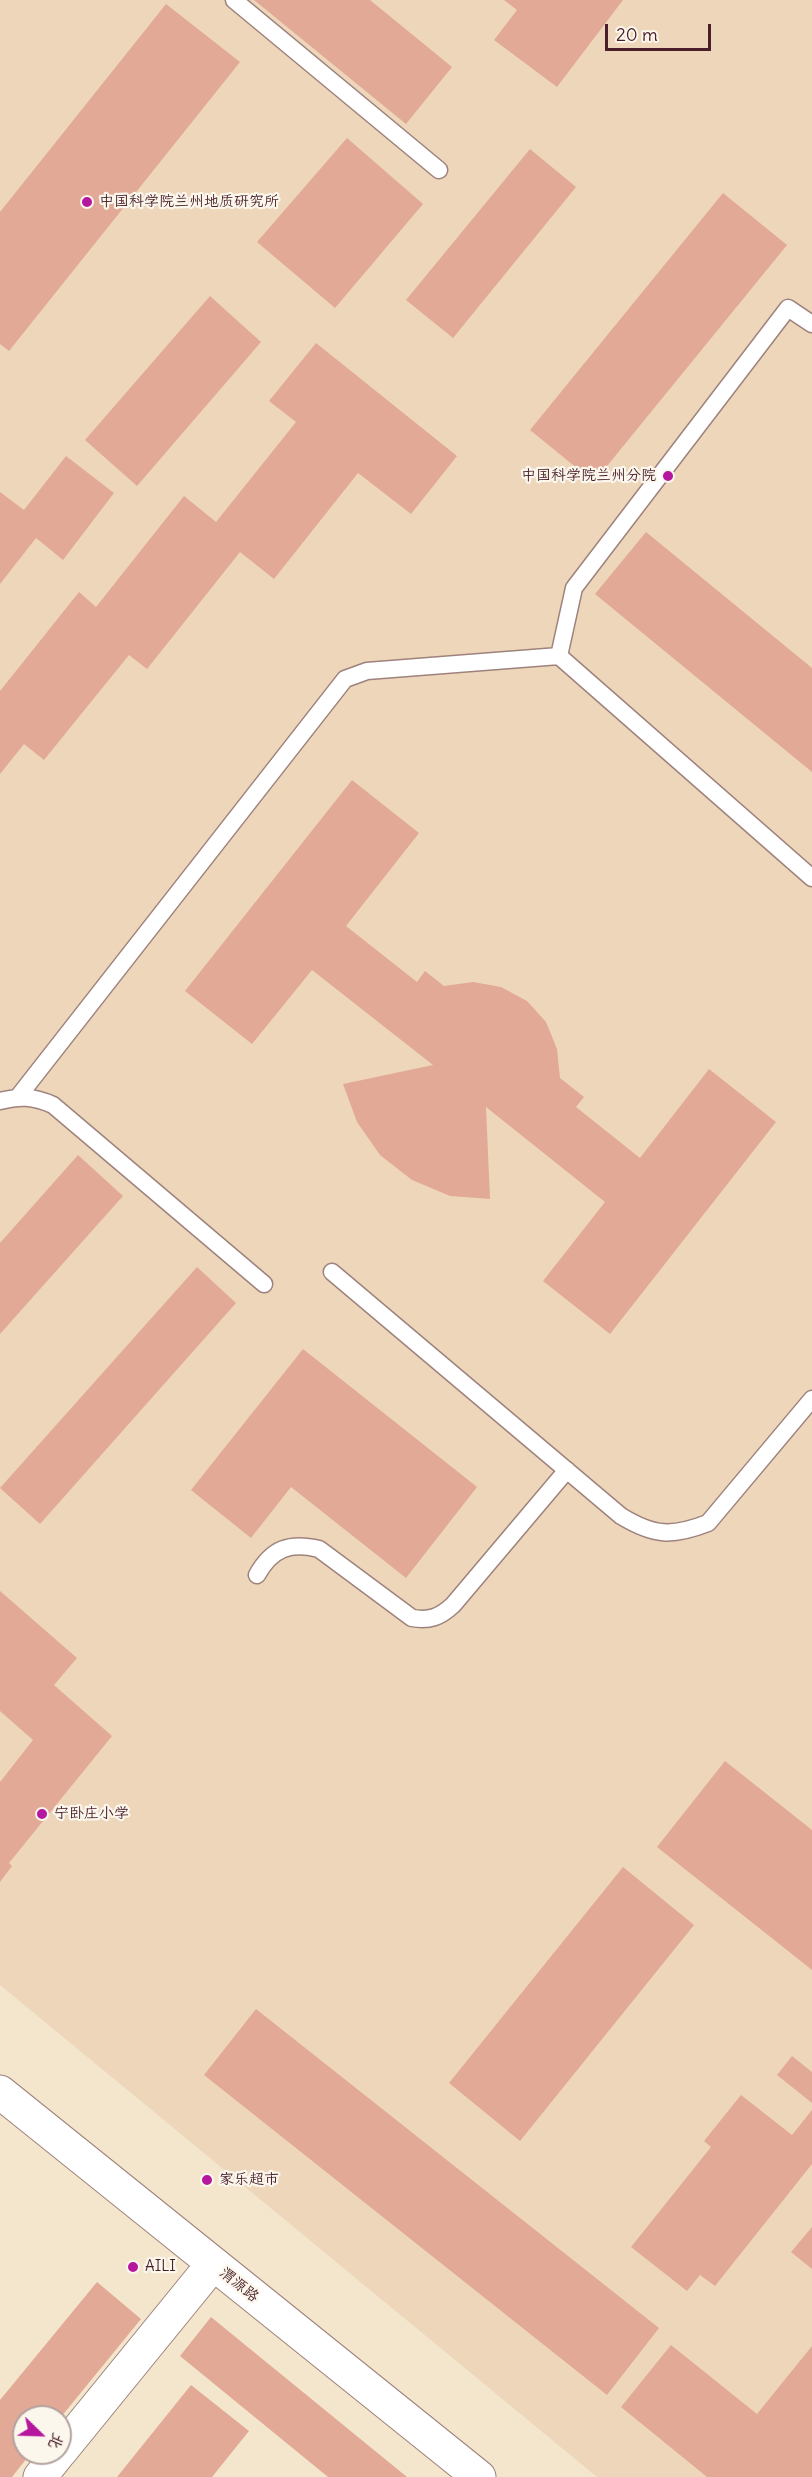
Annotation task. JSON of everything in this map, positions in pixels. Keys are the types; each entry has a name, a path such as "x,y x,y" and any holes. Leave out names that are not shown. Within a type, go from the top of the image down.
{"street":[{"name":"渭源路","path":"0,2092 479,2477"},
{"path":"72,2437 213,2264"},
{"path":"40,2477 50,2465"}],"lane":[{"path":"234,0 439,170"},
{"path":"559,656 574,588 788,308 812,324"},
{"path":"18,1096 345,679 367,671 559,656 812,878"},
{"path":"0,1101 18,1096 36,1098 53,1105 264,1284"},
{"path":"332,1272 621,1516 641,1528 663,1533 686,1532 708,1523 812,1399"},
{"path":"257,1575 264,1562 276,1552 289,1546 312,1547 319,1549 412,1618 435,1618 453,1605 567,1470"}],"shaded area":[{"path":"0,0 812,0 812,2477 597,2477 0,1985"}],"building":[{"path":"254,0 370,0 452,67 406,124"},
{"path":"504,0 623,0 557,87 494,40 517,10"},
{"path":"166,4 240,62 9,351 0,344 0,212"},
{"path":"347,138 423,204 335,308 257,242"},
{"path":"530,149 576,187 453,338 406,300"},
{"path":"723,193 787,245 594,482 530,430"},
{"path":"210,296 261,342 137,486 85,440"},
{"path":"316,343 457,456 411,514 358,473 274,579 240,552 147,669 129,655 44,760 24,744 0,774 0,691 79,592 96,607 184,496 216,522 296,422 269,401"},
{"path":"66,456 114,493 63,560 36,538 0,584 0,492 24,510"},
{"path":"646,532 812,668 812,772 595,594"},
{"path":"352,780 419,833 346,926 417,982 425,971 444,986 473,982 501,987 527,1001 546,1022 557,1049 560,1078 584,1097 576,1107 640,1158 709,1069 776,1122 610,1334 543,1281 605,1202 486,1107 490,1199 450,1196 412,1180 380,1155 357,1122 343,1084 433,1065 312,970 252,1044 185,991"},
{"path":"78,1155 123,1196 0,1334 0,1243"},
{"path":"197,1267 236,1303 40,1524 0,1488"},
{"path":"303,1349 477,1487 406,1578 291,1487 251,1538 191,1490"},
{"path":"0,1591 77,1658 54,1685 112,1736 9,1863 12,1866 0,1882 0,1782 33,1740 0,1711"},
{"path":"725,1761 812,1830 812,1970 657,1847"},
{"path":"623,1867 694,1925 520,2141 449,2083"},
{"path":"256,2009 659,2328 607,2395 204,2075"},
{"path":"792,2056 812,2072 812,2103 777,2075"},
{"path":"741,2095 792,2135 812,2110 812,2164 715,2286 700,2275 687,2291 631,2247 711,2147 704,2141"},
{"path":"812,2227 812,2269 791,2252"},
{"path":"97,2282 141,2319 71,2405 12,2405 12,2465 22,2465 12,2477 0,2477 0,2400"},
{"path":"211,2317 407,2477 328,2477 180,2356"},
{"path":"671,2345 757,2414 812,2346 812,2477 707,2477 621,2407"},
{"path":"191,2385 249,2431 212,2477 117,2477"}],"place":[{"name":"中国科学院兰州地质研究所","path":"87,202"},
{"name":"中国科学院兰州分院","path":"668,476"},
{"name":"宁卧庄小学","path":"42,1814"},
{"name":"家乐超市","path":"207,2180"},
{"name":"AILI","path":"133,2267"}]}
